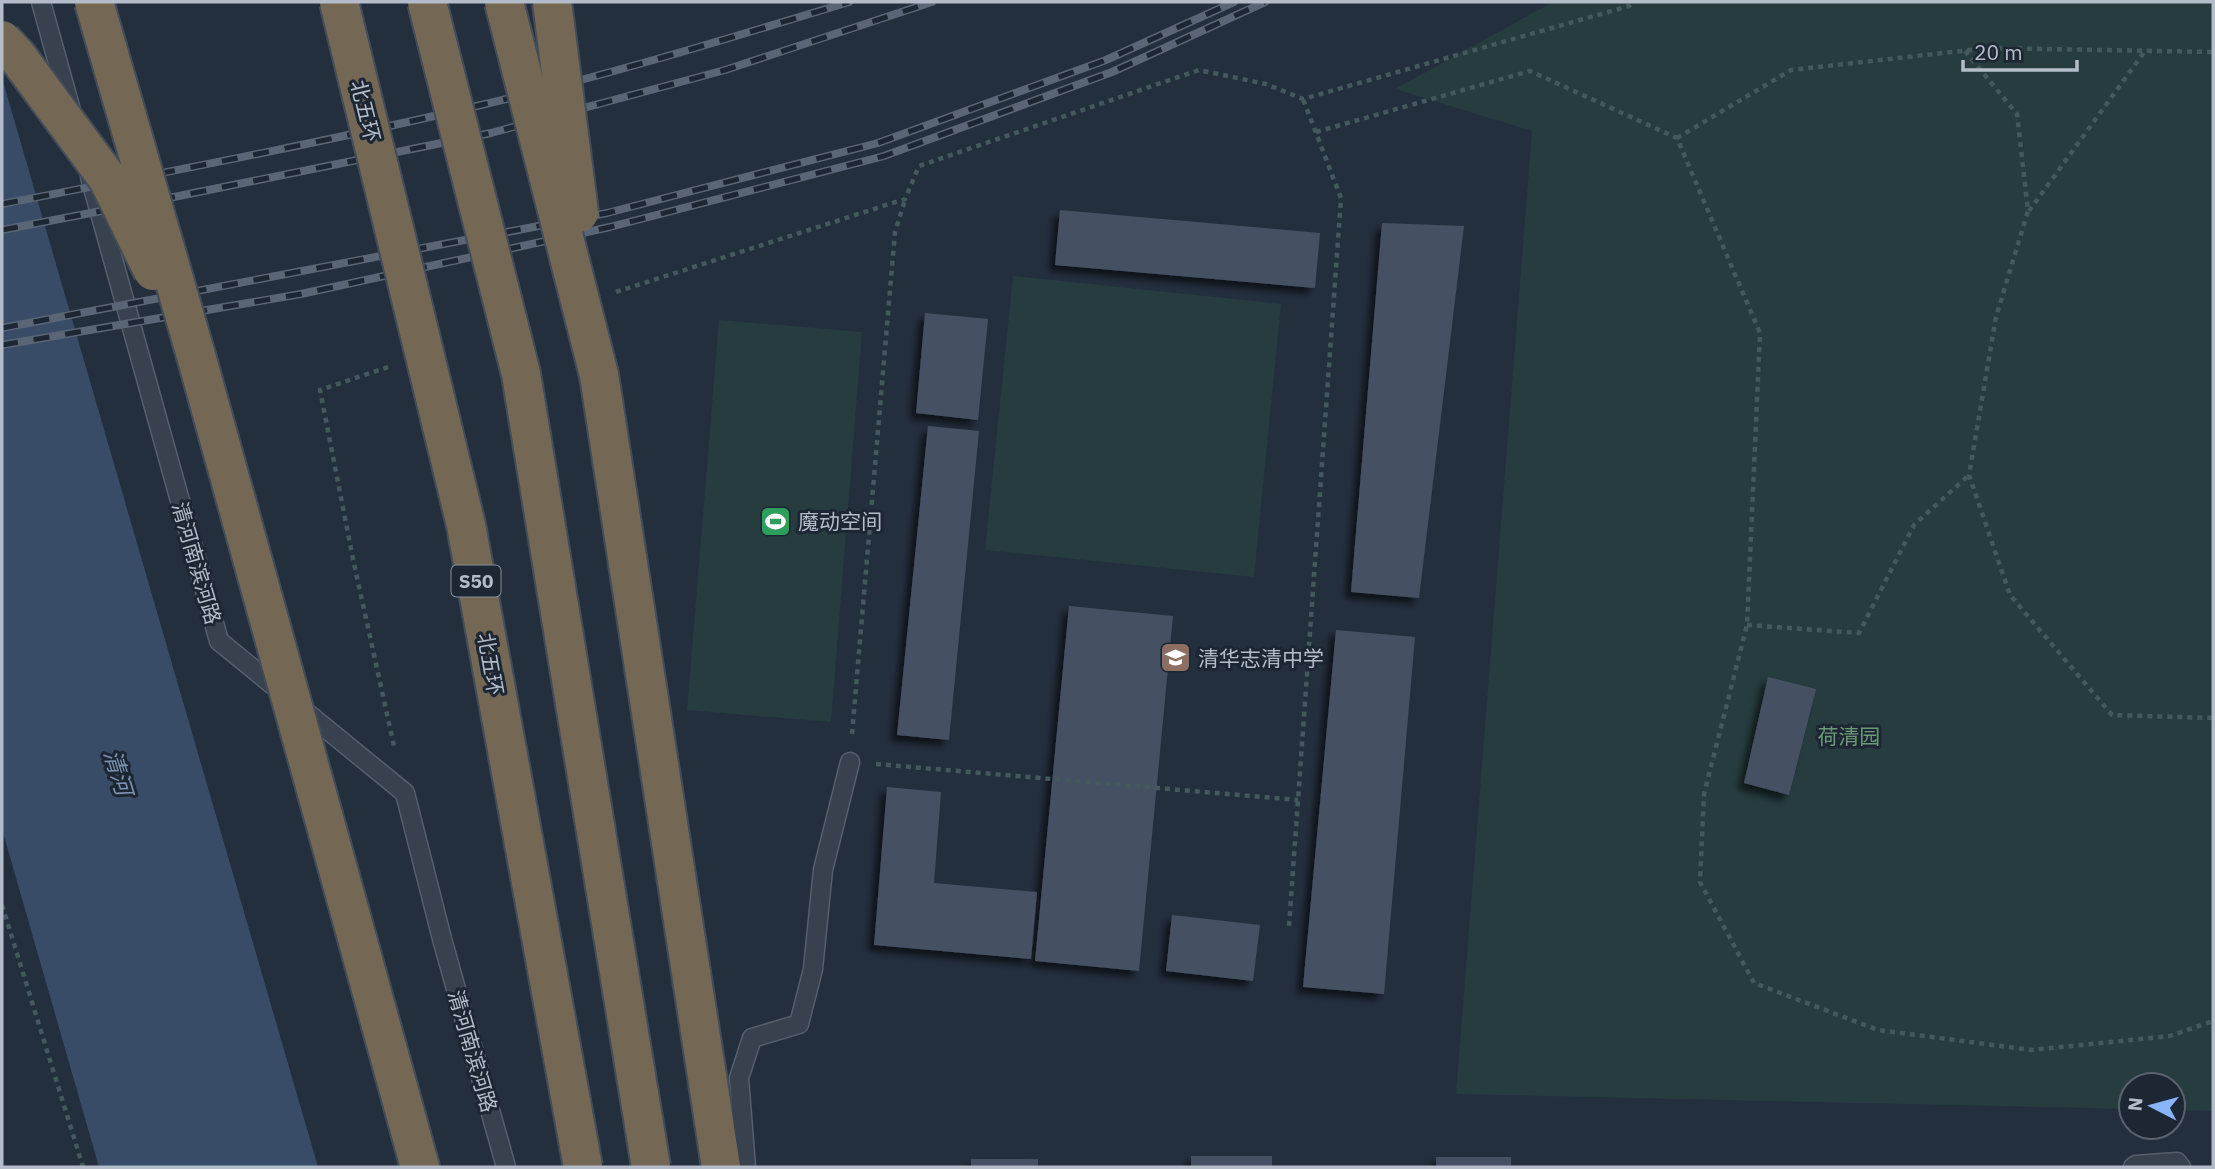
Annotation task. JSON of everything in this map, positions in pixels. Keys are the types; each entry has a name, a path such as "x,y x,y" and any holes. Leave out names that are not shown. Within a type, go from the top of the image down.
{"highway":[{"path":"94,2 197,359 420,1167"},
{"name":"北五环","path":"339,2 466,525 583,1167"},
{"path":"427,2 521,374 651,1167"},
{"path":"504,2 599,375"},
{"path":"552,2 599,375 721,1167"},
{"path":"2,40 17,56 108,179 197,359"}],"lane":[{"name":"清河南滨河路","path":"41,2 219,641 405,793 442,939 506,1167"},
{"path":"746,1167 739,1078 752,1038 799,1024 813,969 823,870 850,762"},
{"path":"2133,1167 2177,1162 2181,1167"}],"path":[{"path":"1298,800 850,762 895,232 919,166 1199,70 1266,84 1303,99 1629,6 1635,2"},
{"path":"1676,138 1791,70 1988,48 2213,52"},
{"path":"2146,50 2028,211 1996,317 1969,475 2010,596 2112,715 2213,718"},
{"path":"1965,51 2017,114 2028,211"},
{"path":"1316,132 1530,71 1676,138 1760,333 1747,625 1704,794 1700,881 1755,983 1878,1030 2031,1050 2170,1036 2213,1021"},
{"path":"1289,926 1341,198 1303,99"},
{"path":"604,295 905,200"},
{"path":"398,364 320,390 353,559 405,793"},
{"path":"1747,625 1859,633 1914,525 1969,475"},
{"path":"2,905 83,1167"}],"green space":[{"name":"荷清园","path":"1553,2 2213,2 2213,1111 2187,1110 2187,1071 2117,1071 2117,1109 1456,1094 1532,131 1395,89"},
{"path":"1013,276 1281,304 1254,577 985,550"},
{"name":"魔动空间","path":"719,320 862,332 831,722 687,710"}],"water":[{"name":"清河","path":"2,78 318,1167 99,1167 2,829"}],"building":[{"path":"1060,210 1320,233 1315,288 1055,265"},
{"path":"1382,223 1464,226 1419,598 1351,592"},
{"path":"925,313 988,319 978,420 916,413"},
{"path":"928,426 979,431 949,740 897,735"},
{"path":"1069,606 1173,616 1139,971 1035,961"},
{"path":"1336,630 1415,637 1384,994 1303,987"},
{"path":"1768,677 1816,689 1789,795 1744,783"},
{"path":"887,787 941,792 934,883 1037,892 1031,959 874,945"},
{"path":"1172,915 1260,925 1253,981 1166,971"},
{"path":"1191,1156 1272,1156 1272,1167 1191,1167"},
{"path":"1436,1157 1511,1157 1511,1167 1436,1167"},
{"path":"971,1159 1038,1159 1038,1167 971,1167"}],"railway":[{"path":"2,204 302,145 481,105 620,69 849,2"},
{"path":"2,230 491,133 725,70 932,2"},
{"path":"2,328 607,213 878,143 1106,60 1234,2"},
{"path":"2,345 301,294 610,227 884,156 1112,72 1265,2"}],"place":[{"name":"魔动空间","path":"775,521"},
{"name":"清华志清中学","path":"1175,658"}]}
